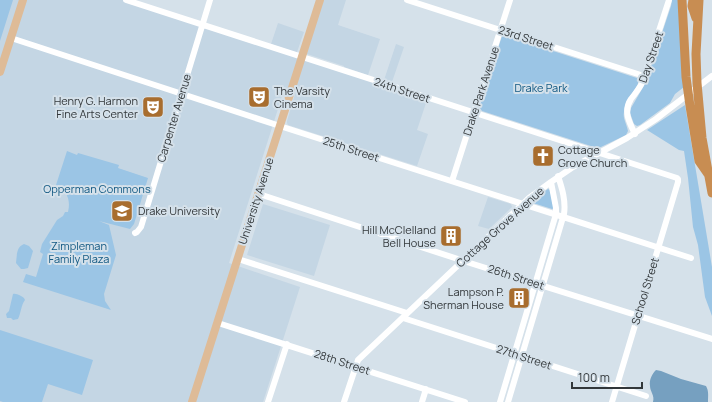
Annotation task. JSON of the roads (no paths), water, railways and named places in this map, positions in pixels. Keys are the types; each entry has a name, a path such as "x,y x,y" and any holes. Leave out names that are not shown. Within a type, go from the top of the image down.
{"highway":[{"path":"682,0 686,77 690,106 699,161 710,177"},
{"path":"693,0 692,6 698,25"},
{"path":"699,0 696,54 697,83 702,138 712,193"}],"main road":[{"path":"0,72 23,0"},
{"name":"University Avenue","path":"192,402 320,0"}],"street":[{"name":"24th Street","path":"126,0 678,179"},
{"name":"Carpenter Avenue","path":"135,233 141,227 210,0"},
{"name":"23rd Street","path":"407,0 644,76"},
{"name":"Drake Park Avenue","path":"452,181 510,0"},
{"name":"Day Street","path":"634,134 628,119 628,108 631,99 640,88 669,0"},
{"name":"25th Street","path":"11,38 691,258"},
{"name":"Cottage Grove Avenue","path":"344,402 358,360 523,204 558,176 576,164 600,153 634,134 712,76"},
{"path":"508,402 564,217 564,200 558,176"},
{"name":"School Street","path":"612,402 678,179"},
{"path":"500,402 556,214 551,182"},
{"name":"26th Street","path":"259,194 638,316 705,334 712,339"},
{"name":"27th Street","path":"238,259 514,354 646,396"},
{"name":"28th Street","path":"218,323 465,402"},
{"path":"268,402 287,344"},
{"path":"422,402 426,389"}],"place":[{"name":"The Varsity Cinema","path":"259,97"},
{"name":"Henry G. Harmon Fine Arts Center","path":"153,107"},
{"name":"Cottage Grove Church","path":"543,156"},
{"name":"Drake University","path":"122,211"},
{"name":"Hill McClelland Bell House","path":"451,236"},
{"name":"Lampson P. Sherman House","path":"519,298"}],"park label":[{"name":"Drake Park","path":"541,88"},
{"name":"Opperman Commons","path":"97,189"},
{"name":"Zimpleman Family Plaza","path":"79,252"}]}
